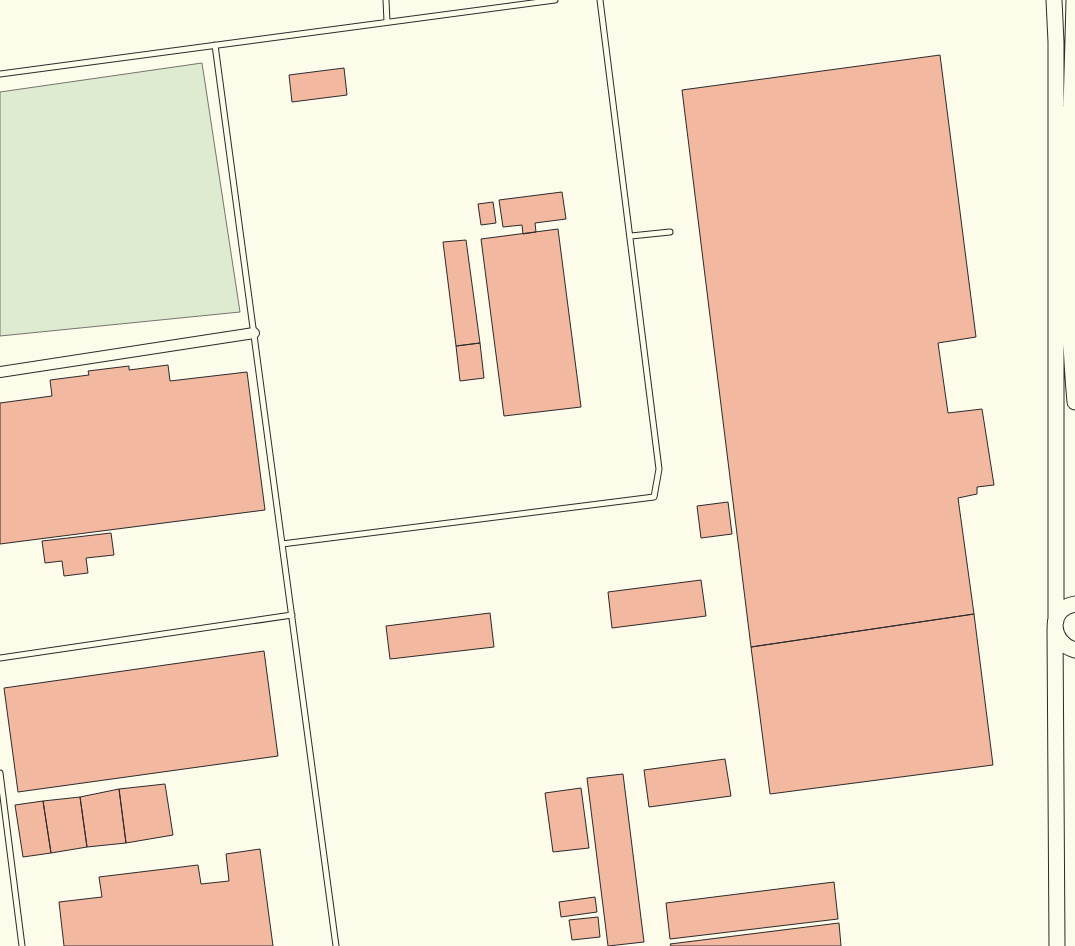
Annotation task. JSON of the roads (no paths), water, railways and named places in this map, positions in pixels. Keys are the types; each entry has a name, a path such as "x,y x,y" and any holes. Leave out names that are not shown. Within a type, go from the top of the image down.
{"main road":[{"path":"1044,0 1056,40"},
{"path":"1054,0 1056,40 1055,625 1057,946"},
{"path":"1074,0 1068,243 1069,340 1075,402"},
{"path":"1075,604 1064,608 1055,625 1061,643 1075,650"}],"street":[{"path":"0,372 254,333"}],"lane":[{"path":"386,0 387,22"},
{"path":"0,74 555,0"},
{"path":"282,544 654,497 659,469 600,0"},
{"path":"215,45 336,946"},
{"path":"631,236 670,232"},
{"path":"0,658 292,615"},
{"path":"0,773 22,946"}]}
